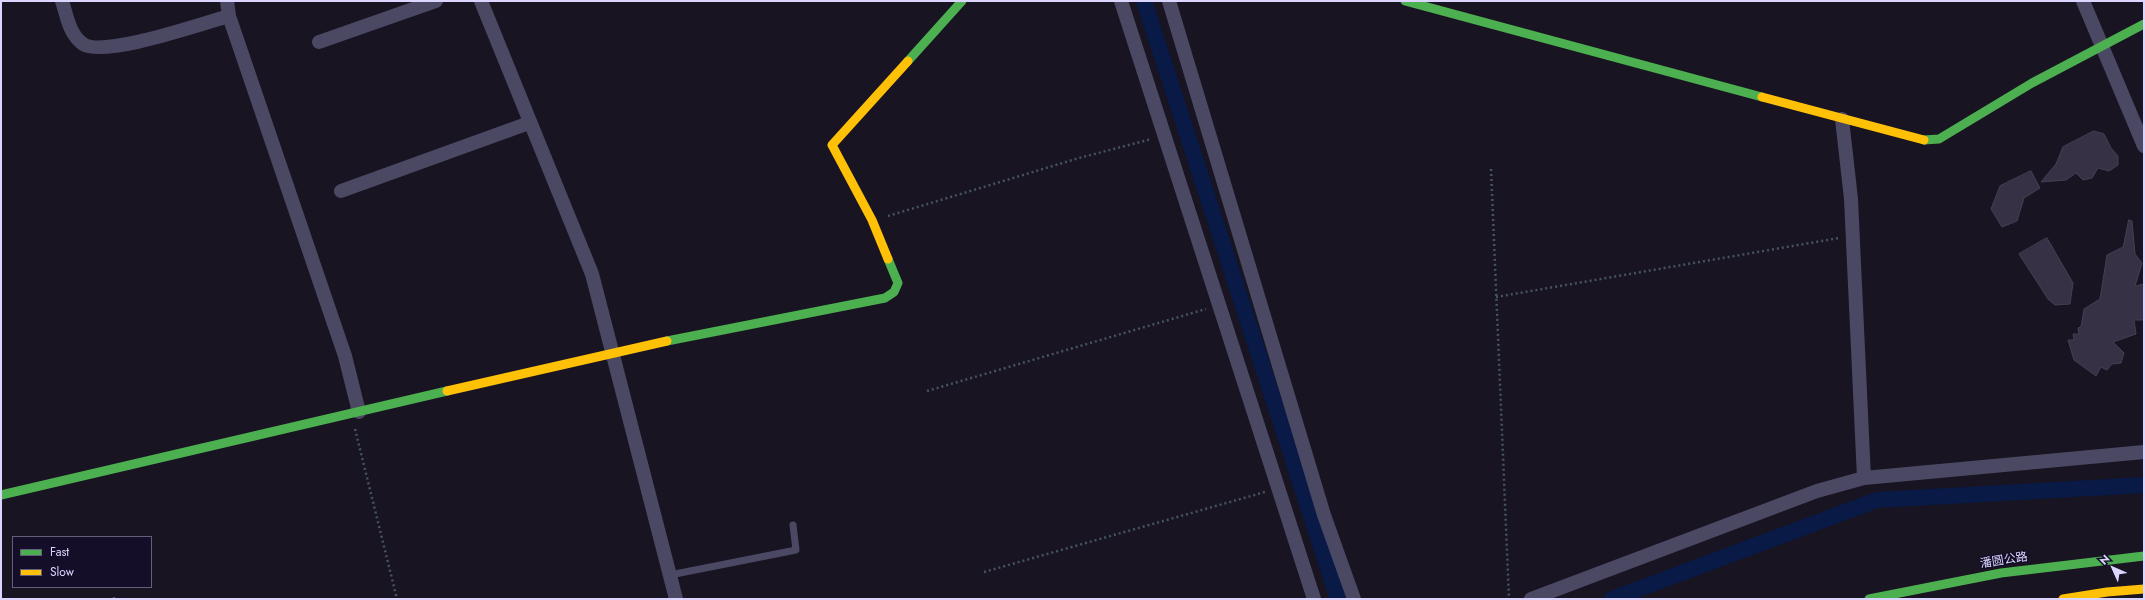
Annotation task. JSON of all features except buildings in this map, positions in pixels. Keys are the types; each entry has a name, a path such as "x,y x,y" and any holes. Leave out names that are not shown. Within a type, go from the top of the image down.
{"street":[{"path":"62,1 72,33 84,45 98,47 127,45 229,16"},
{"path":"227,1 229,16 345,356 355,413"},
{"path":"319,42 436,1"},
{"path":"481,1 529,123 592,274 676,599"},
{"path":"1,495 612,352 885,298 894,292 898,283 872,220 832,146 962,1"},
{"path":"1121,1 1314,599"},
{"path":"1169,1 1324,515 1354,599"},
{"path":"1405,1 1923,140 1939,139 2032,83 2144,24"},
{"path":"2083,1 2144,146"},
{"path":"1842,118 1851,199 1864,478"},
{"path":"341,191 529,123"},
{"path":"1531,599 1817,491 1864,478 2144,452"},
{"name":"潘圆公路","path":"1869,599 2001,573 2144,556"},
{"path":"2063,599 2108,592 2144,589"}],"lane":[{"path":"670,575 796,550 794,525"}],"path":[{"path":"872,220 1079,158 1164,136"},
{"path":"1491,169 1509,599"},
{"path":"1496,298 1852,235"},
{"path":"927,391 1219,305"},
{"path":"355,413 397,599"},
{"path":"984,572 1279,488"}],"waterway":[{"path":"1144,1 1338,599"},
{"path":"1612,599 1877,500 2144,485"}],"traffic: fast":[{"path":"908,61 962,1"},
{"path":"1405,1 1762,97"},
{"path":"1924,140 1939,139 2032,83 2144,24"},
{"path":"667,341 885,298 894,292 898,283 888,259"},
{"path":"1,495 447,391"},
{"path":"1869,599 2001,573 2144,556"}],"traffic: slow":[{"path":"888,259 872,220 832,145 908,61"},
{"path":"1762,97 1924,140"},
{"path":"447,391 667,341"},
{"path":"2063,599 2107,592 2144,589"}]}
